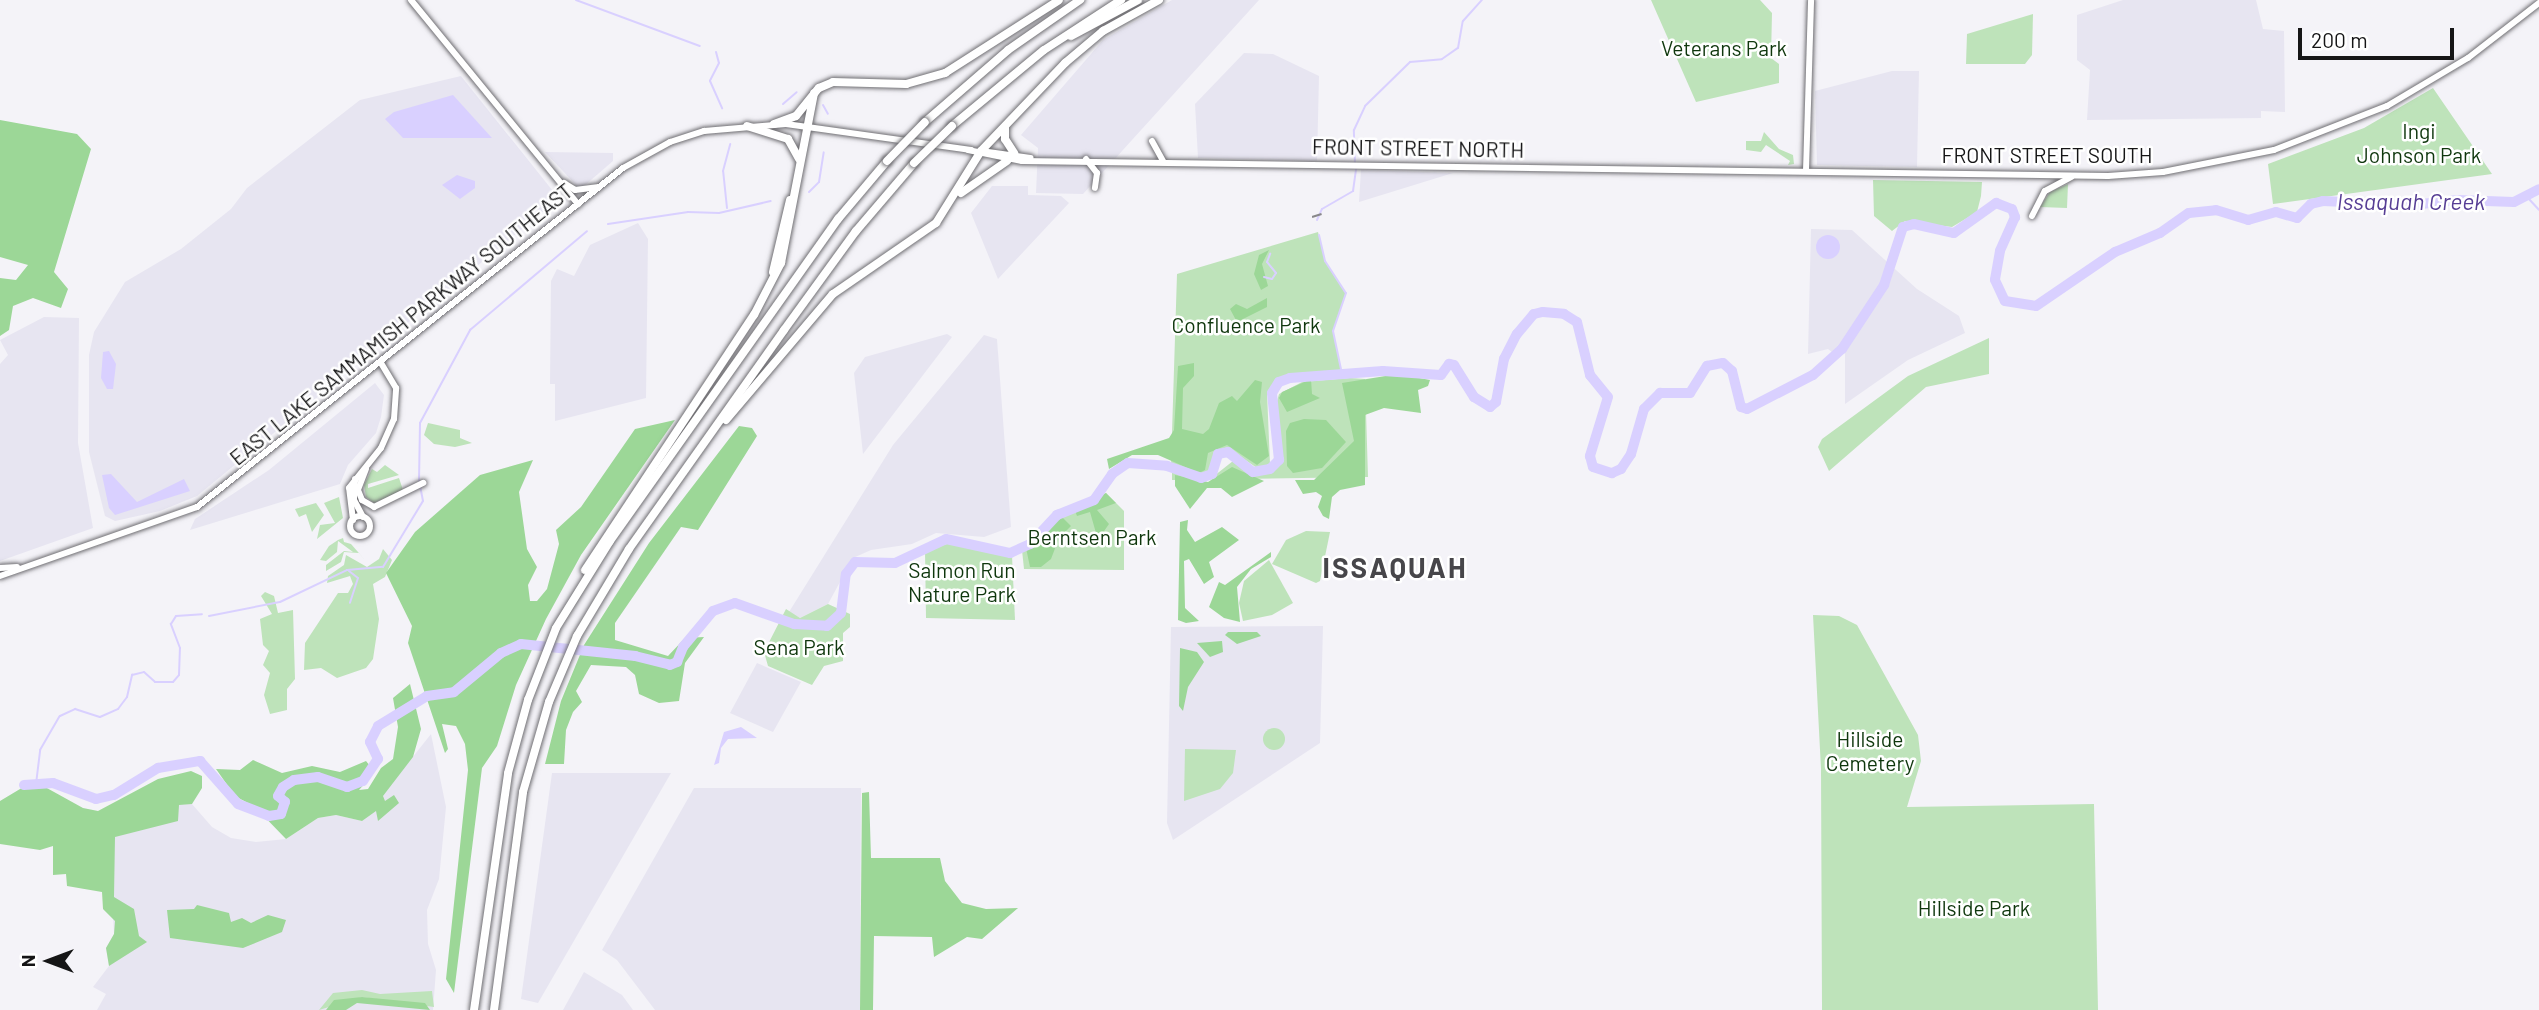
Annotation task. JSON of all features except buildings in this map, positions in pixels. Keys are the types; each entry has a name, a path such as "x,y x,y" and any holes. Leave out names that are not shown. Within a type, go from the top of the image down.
{"highway":[{"path":"774,124 796,116 814,93 832,82 899,84 935,78 1059,0"},
{"path":"568,607 838,219 887,161 925,122 1008,50 1080,0"},
{"path":"722,422 856,231 914,163 952,126 1044,50 1121,0"},
{"path":"1044,50 1138,0"},
{"path":"951,202 980,153 1088,42 1158,0"},
{"path":"474,1010 508,773 541,661 601,541 728,353 772,282 788,237 806,125 814,93"},
{"path":"747,125 788,139 799,165"},
{"path":"1006,125 1005,139 1014,153"},
{"path":"494,1010 523,792 563,665 611,575 696,454 833,294 923,234 974,180 1007,161"}],"main road":[{"path":"411,0 466,72 578,204"},
{"path":"1806,171 1811,0"},
{"name":"FRONT STREET SOUTH","path":"1806,171 2074,176 2193,168 2299,143 2388,106 2432,81 2539,3"},
{"name":"EAST LAKE SAMMAMISH PARKWAY SOUTHEAST","path":"0,576 17,567 197,507 631,162 670,142 704,131 747,125 806,125"},
{"name":"FRONT STREET NORTH","path":"806,125 968,150 1007,161 1031,158 1806,171"},
{"path":"1152,141 1163,161"},
{"name":"FRONT STREET NORTH","path":"980,153 1014,153 1031,158"},
{"path":"1086,159 1097,173 1095,188"},
{"path":"554,176 575,190 600,187"},
{"path":"2032,216 2045,191 2074,176"},
{"path":"381,363 394,382 396,406 388,435 369,464 358,490 369,506 383,506 423,483"},
{"path":"356,477 355,500 369,525 362,536 351,531 353,520 348,493 356,477 369,464"},
{"path":"353,520 363,517"},
{"name":"EAST LAKE SAMMAMISH PARKWAY SOUTHEAST","path":"0,568 17,567"}],"shaded area":[{"path":"1172,0 1259,0 1083,194 1036,193 1038,148 1021,135 1103,40"},
{"path":"2123,0 2256,0 2263,29 2284,31 2285,112 2261,111 2261,118 2087,120 2090,70 2077,60 2077,15"},
{"path":"1244,53 1273,54 1319,76 1317,161 1198,158 1195,104"},
{"path":"1892,71 1919,71 1917,167 1817,165 1815,91"},
{"path":"461,76 556,195 555,202 197,496 160,511 115,521 105,516 89,452 89,355 94,332 125,282 181,249 231,209 247,188 360,100"},
{"path":"453,95 492,138 403,138 385,119 394,112"},
{"path":"545,152 613,153 613,161 584,186 577,186"},
{"path":"1361,170 1453,173 1359,202"},
{"path":"457,175 475,181 475,188 460,199 442,185"},
{"path":"992,186 1028,186 1028,195 1061,196 1069,203 998,279 971,213"},
{"path":"638,223 648,239 646,398 555,421 555,384 550,384 551,281 557,269 574,276 590,245"},
{"path":"1811,229 1852,230 1917,289 1959,316 1965,333 1908,360 1845,404 1845,348 1837,356 1828,349 1808,354"},
{"path":"1828,235 1839,242 1840,247 1833,258 1828,259 1817,252 1816,247 1823,236"},
{"path":"44,317 79,318 78,443 93,528 0,561 0,364 8,355 0,340"},
{"path":"947,334 952,337 863,454 854,373 865,357"},
{"path":"984,335 997,339 1011,527 984,537 936,533 912,544 871,550 853,558 828,604 800,618 789,612 893,445"},
{"path":"109,351 116,364 113,389 107,389 101,378 103,352"},
{"path":"375,383 384,395 376,433 348,465 340,484 190,530 195,519 269,470"},
{"path":"111,474 137,502 184,479 190,491 115,515 109,508 102,475"},
{"path":"1323,626 1320,743 1173,840 1167,823 1171,627"},
{"path":"757,663 801,682 773,732 730,713"},
{"path":"741,727 757,738 728,739 721,748 719,763 714,765 724,732"},
{"path":"431,734 446,807 439,879 427,910 428,944 436,970 433,1010 97,1010 106,994 93,987 109,966 106,948 114,934 108,825 144,805 192,804 212,827 231,838 256,842 286,839 318,818 336,815 362,821"},
{"path":"552,773 671,773 538,1003 521,999"},
{"path":"694,788 861,788 860,1010 655,1010 617,960 602,950"},
{"path":"584,972 622,995 633,1010 563,1010"}],"green space":[{"name":"Veterans Park","path":"1651,0 1760,0 1772,13 1771,58 1779,64 1779,83 1696,102"},
{"path":"2033,14 2032,55 2025,64 1966,64 1967,34"},
{"name":"Ingi Johnson Park","path":"2433,88 2492,174 2273,204 2268,164 2364,128"},
{"path":"0,120 77,134 91,149 54,272 68,289 61,308 33,298 13,306 9,330 0,336 0,278 16,280 28,265 0,257"},
{"path":"1764,132 1779,149 1793,155 1794,164 1788,165 1790,161 1766,145 1761,152 1746,150 1746,141 1761,141"},
{"path":"1873,180 1982,182 1981,196 1977,212 1952,227 1905,221 1892,231 1874,216"},
{"path":"2068,184 2067,208 2040,207 2050,192"},
{"name":"Confluence Park","path":"1318,232 1325,261 1346,293 1333,331 1342,374 1290,378 1267,393 1270,464 1257,468 1228,448 1216,450 1210,470 1200,475 1171,464 1177,274"},
{"path":"1269,250 1262,264 1268,286 1261,290 1254,274 1259,255"},
{"path":"1267,298 1267,307 1237,322 1230,309 1236,304 1247,309"},
{"path":"1989,338 1989,374 1926,387 1829,471 1818,447 1822,439 1908,376"},
{"path":"1194,363 1194,376 1183,388 1182,429 1203,434 1209,429 1219,403 1232,396 1237,401 1255,380 1262,382 1260,402 1269,456 1257,465 1227,445 1208,453 1205,470 1199,473 1158,455 1132,455 1109,469 1107,459 1169,438 1174,430 1178,366"},
{"path":"1398,374 1430,380 1428,386 1418,390 1421,413 1384,408 1365,415 1365,485 1340,490 1332,497 1329,519 1323,516 1318,507 1322,496 1316,492 1303,494 1295,480 1314,480 1354,441 1342,383"},
{"path":"1311,379 1312,394 1320,398 1287,412 1279,398 1282,392"},
{"name":"Confluence Park","path":"1365,379 1368,477 1172,480 1172,472 1200,479 1214,476 1233,461 1252,475 1269,473 1282,458 1275,408 1279,394 1302,382"},
{"path":"1304,419 1326,420 1346,442 1322,468 1293,473 1287,466 1286,431 1290,423"},
{"path":"675,420 581,555 546,619 516,685 497,746 482,768 454,993 446,979 468,770 465,744 456,726 442,724 448,749 445,753 408,643 412,626 386,573 415,532 480,475 533,460 519,492 527,549 537,567 528,585 530,601 537,601 547,589 559,544 556,530 581,507 635,429"},
{"path":"428,423 460,430 460,438 472,443 455,447 434,444 424,435"},
{"path":"739,426 752,428 757,436 698,530 681,527 615,623 615,640 668,656 685,638 704,637 685,663 679,701 659,703 639,694 635,675 626,667 591,665 576,691 582,702 573,712 566,730 564,764 545,764 561,701 584,645 649,543"},
{"path":"385,465 399,475 368,484 368,488 399,478 403,490 374,503 366,497 364,485 372,469 377,472"},
{"path":"1232,467 1264,481 1232,497 1221,488 1207,488 1190,509 1175,486 1175,475 1208,482"},
{"name":"Berntsen Park","path":"1106,493 1124,511 1124,570 1024,569 1022,550 1061,516"},
{"path":"1106,493 1116,503 1097,510 1109,524 1102,534 1096,533 1090,512 1077,516 1074,508"},
{"path":"339,497 343,518 317,539 320,525 335,523 324,503"},
{"path":"316,503 324,515 312,532 306,514 299,517 295,509"},
{"path":"1061,516 1071,526 1059,538 1051,559 1041,567 1030,567 1026,548"},
{"path":"1188,520 1187,530 1195,542 1222,527 1239,540 1209,562 1214,577 1204,584 1189,559 1184,561 1185,608 1199,621 1186,623 1178,620 1180,522"},
{"path":"1306,531 1330,532 1320,581 1316,583 1272,564 1286,540"},
{"path":"343,538 344,542 351,544 359,553 344,552 341,562 326,571 326,565 344,551 353,552 338,541 337,552 326,561 320,560 329,546"},
{"name":"Salmon Run Nature Park","path":"950,543 1012,556 1015,620 926,618 925,551"},
{"path":"383,549 392,560 385,577 373,584 379,619 373,659 366,668 337,678 321,668 304,670 305,643 338,593 348,593 353,584 350,576 327,583 328,576 344,565 346,555 367,567 379,559"},
{"path":"1271,552 1271,557 1251,569 1237,587 1240,622 1224,618 1209,607 1219,582 1225,585"},
{"path":"1269,560 1293,603 1272,615 1243,621 1239,603 1244,581"},
{"path":"265,592 274,596 278,613 293,610 295,679 287,689 287,710 270,714 264,695 270,673 263,665 269,651 263,645 260,619 272,614 261,596"},
{"name":"Sena Park","path":"828,604 850,614 850,627 843,633 843,661 824,666 812,685 768,666 764,652 786,609 800,618"},
{"name":"Hillside Park","path":"1813,615 1839,616 1857,625 1918,735 1921,761 1907,807 2094,804 2098,1010 1822,1010 1821,769"},
{"path":"1228,632 1257,632 1261,636 1237,644 1225,635"},
{"path":"1222,641 1223,652 1210,657 1197,643"},
{"path":"1180,648 1197,652 1204,662 1188,687 1183,711 1179,706"},
{"path":"410,684 421,729 413,757 383,796 385,801 394,795 399,803 378,821 376,811 362,821 336,815 318,818 286,839 255,807 235,796 216,769 240,770 253,760 282,773 312,766 340,772 366,761 370,766 367,781 359,790 368,789 381,768 393,759 398,727 393,698"},
{"path":"1274,728 1282,731 1285,739 1282,747 1274,750 1266,747 1263,739 1266,731"},
{"path":"1185,749 1236,750 1233,773 1220,789 1184,801"},
{"path":"191,771 202,776 202,788 192,804 179,805 178,821 115,837 114,897 134,909 139,936 147,942 109,966 106,948 114,934 115,921 103,909 102,892 67,886 66,874 53,875 53,846 40,850 0,844 0,801 25,786 45,787 83,808 98,811 158,779"},
{"path":"869,792 871,858 940,858 945,881 962,903 986,909 1018,908 982,939 967,937 934,957 932,937 874,936 873,1010 860,1010 862,793"},
{"path":"197,905 229,913 231,922 242,918 251,923 268,915 286,920 282,932 243,948 170,938 167,910 194,909"},
{"path":"362,990 380,994 432,991 434,1007 362,997 319,1010 333,993"},
{"path":"362,997 425,1003 430,1010 357,1003 346,1010 326,1010 334,1000"}],"waterway":[{"path":"576,0 700,46"},
{"path":"1355,164 1354,130 1365,106 1410,62 1442,59 1458,48 1463,21 1482,0"},
{"path":"716,52 719,63 710,81 722,108"},
{"path":"783,104 797,92"},
{"path":"823,105 828,114"},
{"path":"727,208 723,171 730,144"},
{"path":"809,192 819,182 824,152"},
{"path":"1317,220 1322,209 1353,191 1356,169"},
{"name":"Issaquah Creek","path":"24,785 53,783 96,799 114,795 158,768 200,761 238,804 269,816 281,814 285,802 278,796 283,787 294,780 318,777 347,787 363,781 378,759 370,742 378,726 427,696 454,692 501,653 521,644 635,656 670,665 677,662 683,647 713,611 735,603 794,624 827,626 841,613 846,574 855,562 895,563 946,539 1010,553 1030,544 1057,515 1094,500 1112,474 1128,463 1167,466 1201,478 1212,474 1218,454 1228,452 1253,472 1270,469 1279,460 1272,393 1279,382 1290,378 1383,371 1441,375 1449,364 1454,365 1474,397 1490,407 1496,402 1504,359 1517,334 1534,314 1543,312 1564,314 1577,322 1590,375 1608,397 1590,456 1593,467 1612,473 1621,469 1631,454 1644,409 1660,393 1690,393 1707,366 1723,363 1732,371 1741,407 1747,409 1813,375 1842,349 1884,285 1903,227 1914,224 1954,233 1996,203 2012,209 2015,217 2000,251 1995,280 2005,301 2036,306 2115,252 2160,233 2189,213 2216,210 2248,220 2276,212 2297,218 2311,204 2323,201 2412,205 2458,200 2514,202 2539,189"},
{"path":"2528,198 2539,210"},
{"path":"608,224 688,212 719,213 771,201"},
{"path":"419,481 420,423 470,330 587,231"},
{"path":"1319,235 1325,261 1346,293 1333,331 1342,374"},
{"path":"1264,277 1272,279 1276,273 1267,262 1270,254"},
{"path":"209,616 280,602 347,570 383,567 423,501 420,486"},
{"path":"349,571 358,578 350,603"},
{"path":"36,784 40,750 60,716 75,709 100,717 118,709 127,697 132,675 144,672 155,682 173,682 179,675 180,648 171,624 176,616 202,614"}],"railway":[{"path":"1312,217 1322,214"}],"district":[{"name":"ISSAQUAH","path":"1395,567"}],"park label":[{"name":"Hillside Cemetery","path":"1870,751"}]}
